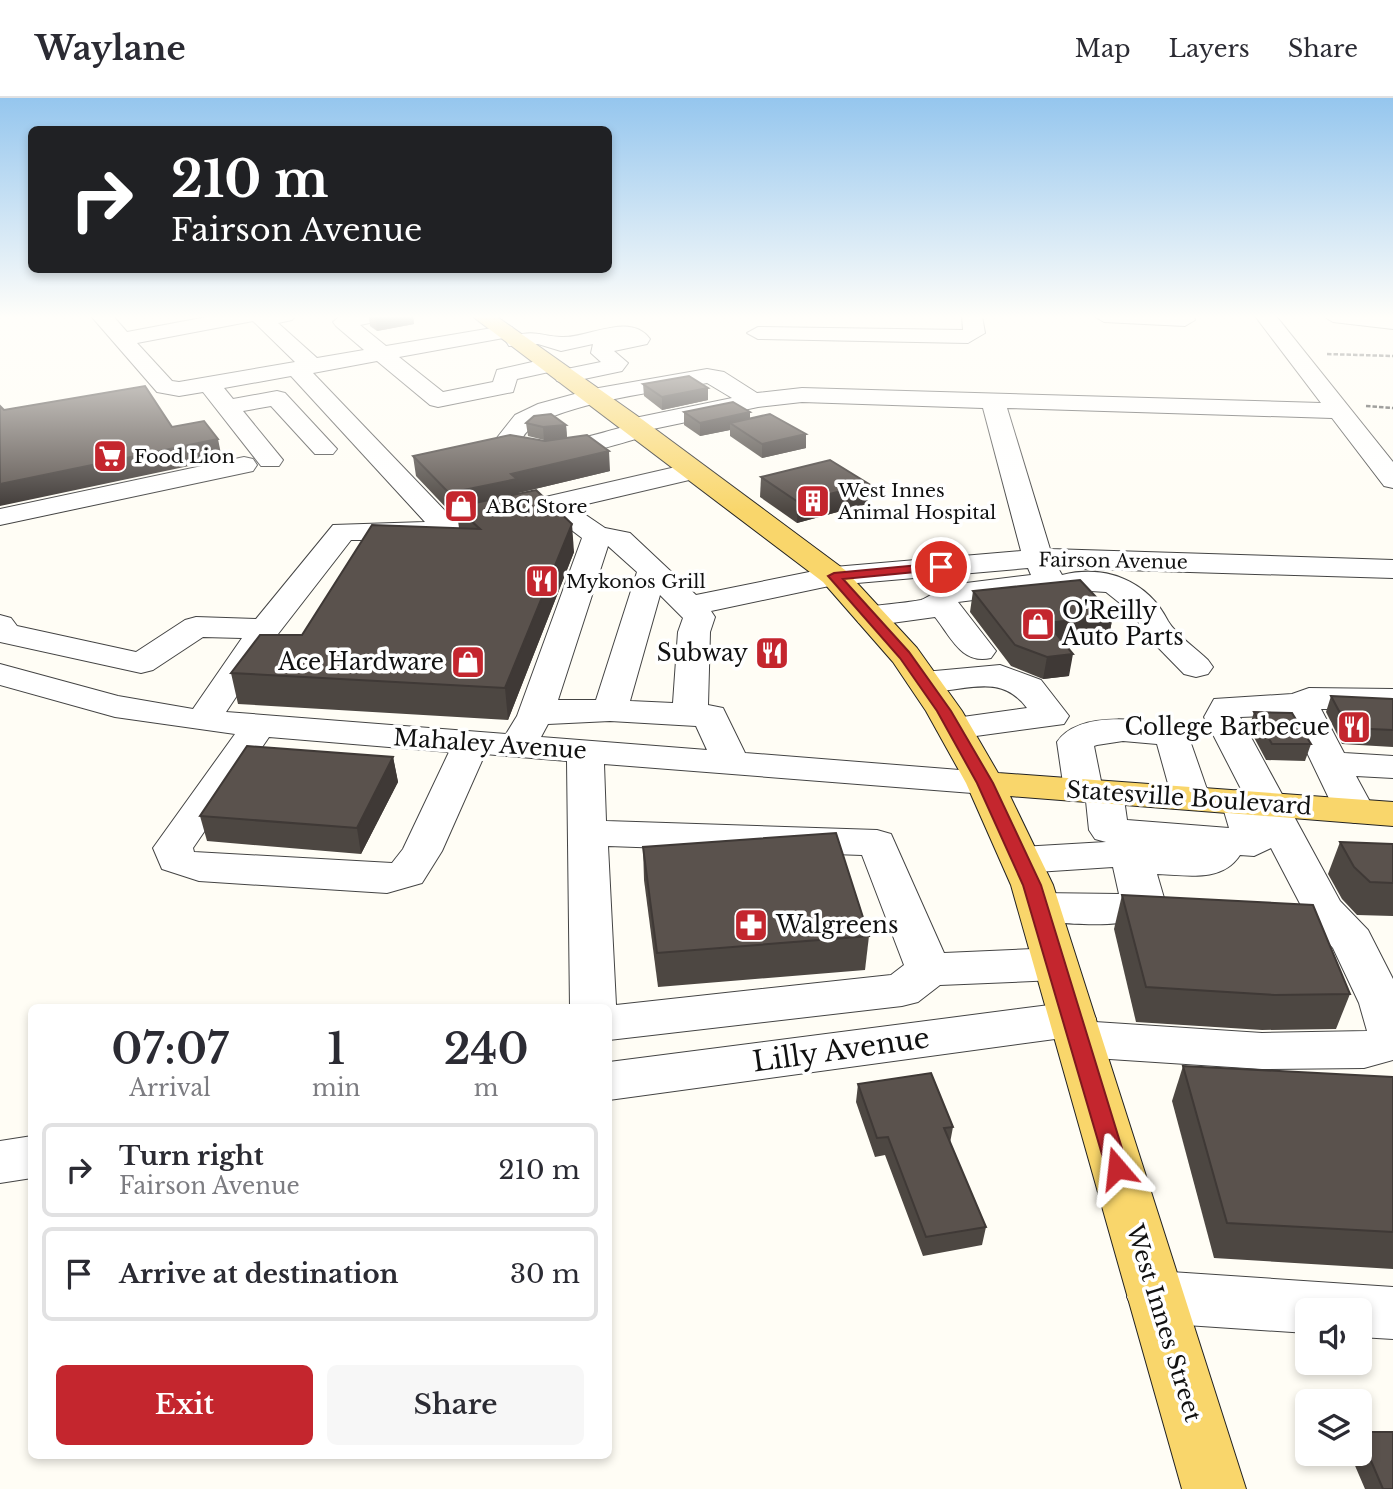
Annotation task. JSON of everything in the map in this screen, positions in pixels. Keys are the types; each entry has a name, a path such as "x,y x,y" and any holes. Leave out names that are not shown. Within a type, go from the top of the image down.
{"main road":[{"name":"West Innes Street","path":"572,381 834,576 924,682 954,728 985,783 1021,860 1039,907 1214,1489"},
{"name":"Statesville Boulevard","path":"985,783 1393,814"}],"street":[{"path":"159,381 165,387 176,389"},
{"path":"146,393 227,381"},
{"path":"316,381 444,526"},
{"path":"415,381 438,400 505,387 505,381"},
{"path":"568,381 478,410 520,449 541,452 753,401 802,395 1336,411"},
{"path":"492,425 542,411 570,381"},
{"path":"722,381 753,401"},
{"path":"1314,381 1393,480"},
{"path":"0,517 258,463 229,407 208,384"},
{"path":"229,407 277,398 324,449"},
{"path":"993,400 1044,570"},
{"path":"202,721 265,629 343,531 423,531 693,471"},
{"path":"551,504 597,536 620,539 699,617 694,632 690,715"},
{"path":"517,746 535,716 597,536"},
{"name":"Fairson Avenue","path":"690,606 834,576 1044,570 1393,569"},
{"path":"979,651 940,600 950,594 1044,570 1114,583 1151,613 1153,624 1196,667"},
{"path":"610,710 652,571"},
{"path":"870,616 943,606"},
{"path":"0,625 4,633 141,663 196,626 265,629"},
{"name":"Mahaley Avenue","path":"0,674 115,706 202,721 985,783"},
{"path":"924,682 1000,676 1029,687 1063,729 1109,831 1129,848 1208,862 1221,853 1219,840"},
{"path":"1393,699 1309,698 1301,704 1226,706 1222,717 1253,803 1323,909 1352,941 1382,1003 1393,1040"},
{"path":"1301,704 1355,811"},
{"path":"535,716 558,711 610,710 710,716 731,763"},
{"path":"259,726 173,848 176,860 199,868 387,879 407,873 422,850 472,742"},
{"path":"954,728 1063,729 1086,734 1155,730 1173,737 1177,797 1169,834"},
{"path":"585,751 593,1004"},
{"path":"1331,763 1393,767"},
{"path":"1021,860 1082,856 1129,848 1169,834 1254,843 1253,803"},
{"path":"587,833 877,843 929,970"},
{"path":"1039,907 1128,908 1143,898 1129,848"},
{"path":"1082,856 1105,908"},
{"path":"612,1023 902,990 929,970 1056,964"},
{"name":"Lilly Avenue","path":"612,1081 1076,1029 1262,1051 1364,1050 1393,1040"},
{"path":"0,1161 28,1158"},
{"path":"1156,1297 1295,1307"},
{"path":"1372,1312 1393,1313"}],"building":[{"path":"697,381 708,388 662,397 643,384"},
{"path":"145,386 172,427 204,421 218,439 0,484 0,406 4,410"},
{"path":"733,402 750,412 700,423 684,412"},
{"path":"551,414 566,425 543,427 526,423 534,416"},
{"path":"770,414 806,434 762,444 730,423"},
{"path":"510,435 545,441 587,435 609,451 511,474 517,479 449,493 413,456"},
{"path":"830,460 869,484 798,502 761,477"},
{"path":"536,490 572,524 505,688 231,673 260,635 302,635 372,525 480,529 456,507"},
{"path":"1080,580 1113,615 1047,623 1073,654 1047,657 1015,645 973,591"},
{"path":"1331,696 1393,699 1393,730 1348,728"},
{"path":"1254,712 1292,713 1311,744 1272,744"},
{"path":"247,746 393,757 357,828 200,816"},
{"name":"Walgreens","path":"836,833 869,936 657,953 643,847"},
{"path":"1340,842 1393,844 1393,883 1370,882 1354,867"},
{"path":"1122,895 1313,905 1350,994 1275,995 1146,987"},
{"path":"1183,1066 1393,1077 1393,1232 1227,1223"},
{"path":"931,1073 953,1127 944,1128 986,1227 926,1237 888,1137 877,1138 858,1084"},
{"path":"1372,1432 1393,1432 1393,1489 1383,1489 1372,1463"}],"place":[{"name":"Food Lion","path":"110,456"},
{"name":"West Innes Animal Hospital","path":"813,501"},
{"name":"ABC Store","path":"461,506"},
{"name":"Mykonos Grill","path":"542,581"},
{"name":"O'Reilly Auto Parts","path":"1038,624"},
{"name":"Subway","path":"772,653"},
{"name":"Ace Hardware","path":"468,662"},
{"name":"College Barbecue","path":"1354,727"},
{"name":"Walgreens","path":"751,925"}],"route":[{"path":"941,567 834,576 905,655 944,711 985,783 1032,885 1117,1168"}]}
